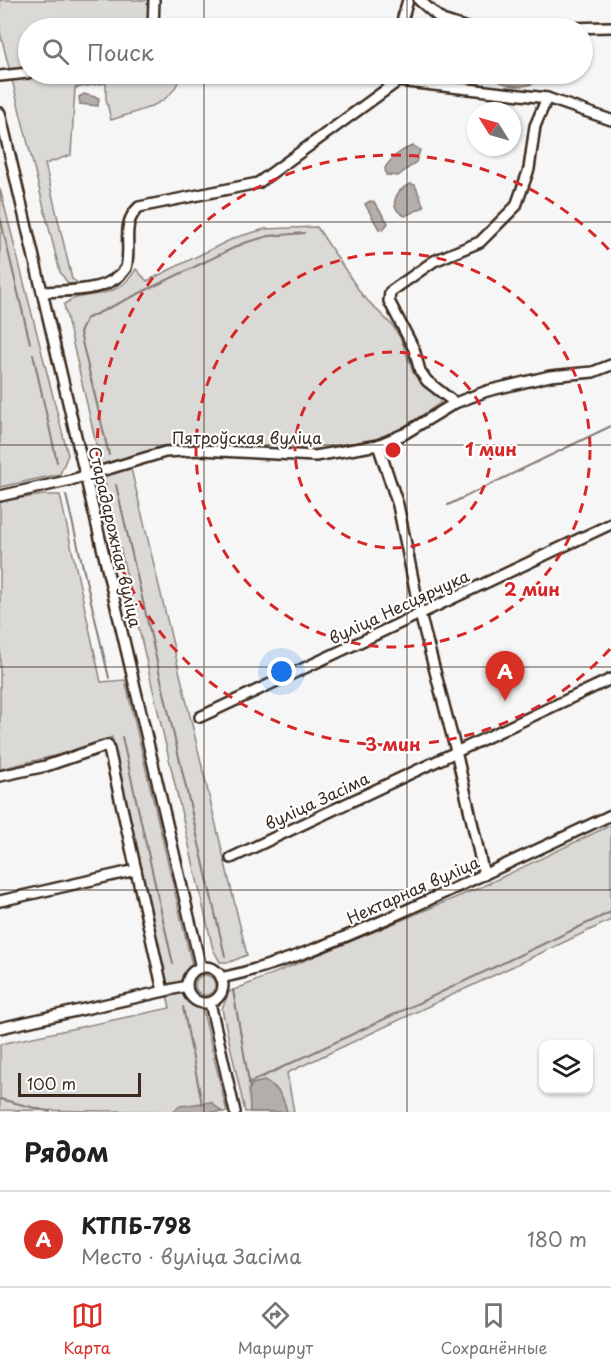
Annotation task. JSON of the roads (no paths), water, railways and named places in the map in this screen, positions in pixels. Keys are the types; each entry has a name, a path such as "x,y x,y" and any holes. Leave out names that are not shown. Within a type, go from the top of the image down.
{"street":[{"path":"153,18 154,0"},
{"path":"403,18 408,0"},
{"path":"419,0 440,18"},
{"path":"593,27 611,27"},
{"path":"0,76 18,74"},
{"path":"43,292 80,291 113,281 126,268 127,227 131,215 140,207 258,183 389,84"},
{"path":"448,84 547,98 611,120"},
{"path":"455,403 428,381 420,371 414,349 389,301 390,292 434,261 480,242 516,207 529,169 535,126 547,98"},
{"name":"Старадарожная вуліца","path":"0,113 5,157 43,292 201,968"},
{"name":"Пятроўская вуліца","path":"0,496 165,452 200,450 315,456 378,445 404,434 455,403 487,391 550,376 593,372 611,365"},
{"path":"378,445 398,505 420,614 456,751 484,875"},
{"name":"вуліца Несцярчука","path":"200,717 611,524"},
{"name":"вуліца Засіма","path":"231,858 611,679"},
{"path":"0,776 46,766 108,745 163,991"},
{"name":"Нектарная вуліца","path":"221,978 256,971 314,951 611,815"},
{"path":"0,901 136,870"},
{"path":"201,968 214,970 221,978 222,990 210,1003 195,1001 189,994 187,986 189,976 201,968"},
{"path":"0,1028 187,986"},
{"path":"210,1003 235,1112"}],"waterway":[{"path":"0,217 30,343"},
{"path":"109,455 80,333 86,319 244,243 269,236 304,233"},
{"path":"33,354 57,462"},
{"path":"448,505 611,426"},
{"path":"116,485 225,956"},
{"path":"66,495 109,678"},
{"path":"122,737 173,964"},
{"path":"249,1083 611,912"},
{"path":"233,990 250,1088"},
{"path":"183,1007 202,1104"},
{"path":"0,1099 50,1112"}],"place":[{"name":"КТПБ-798","path":"505,701"}]}
